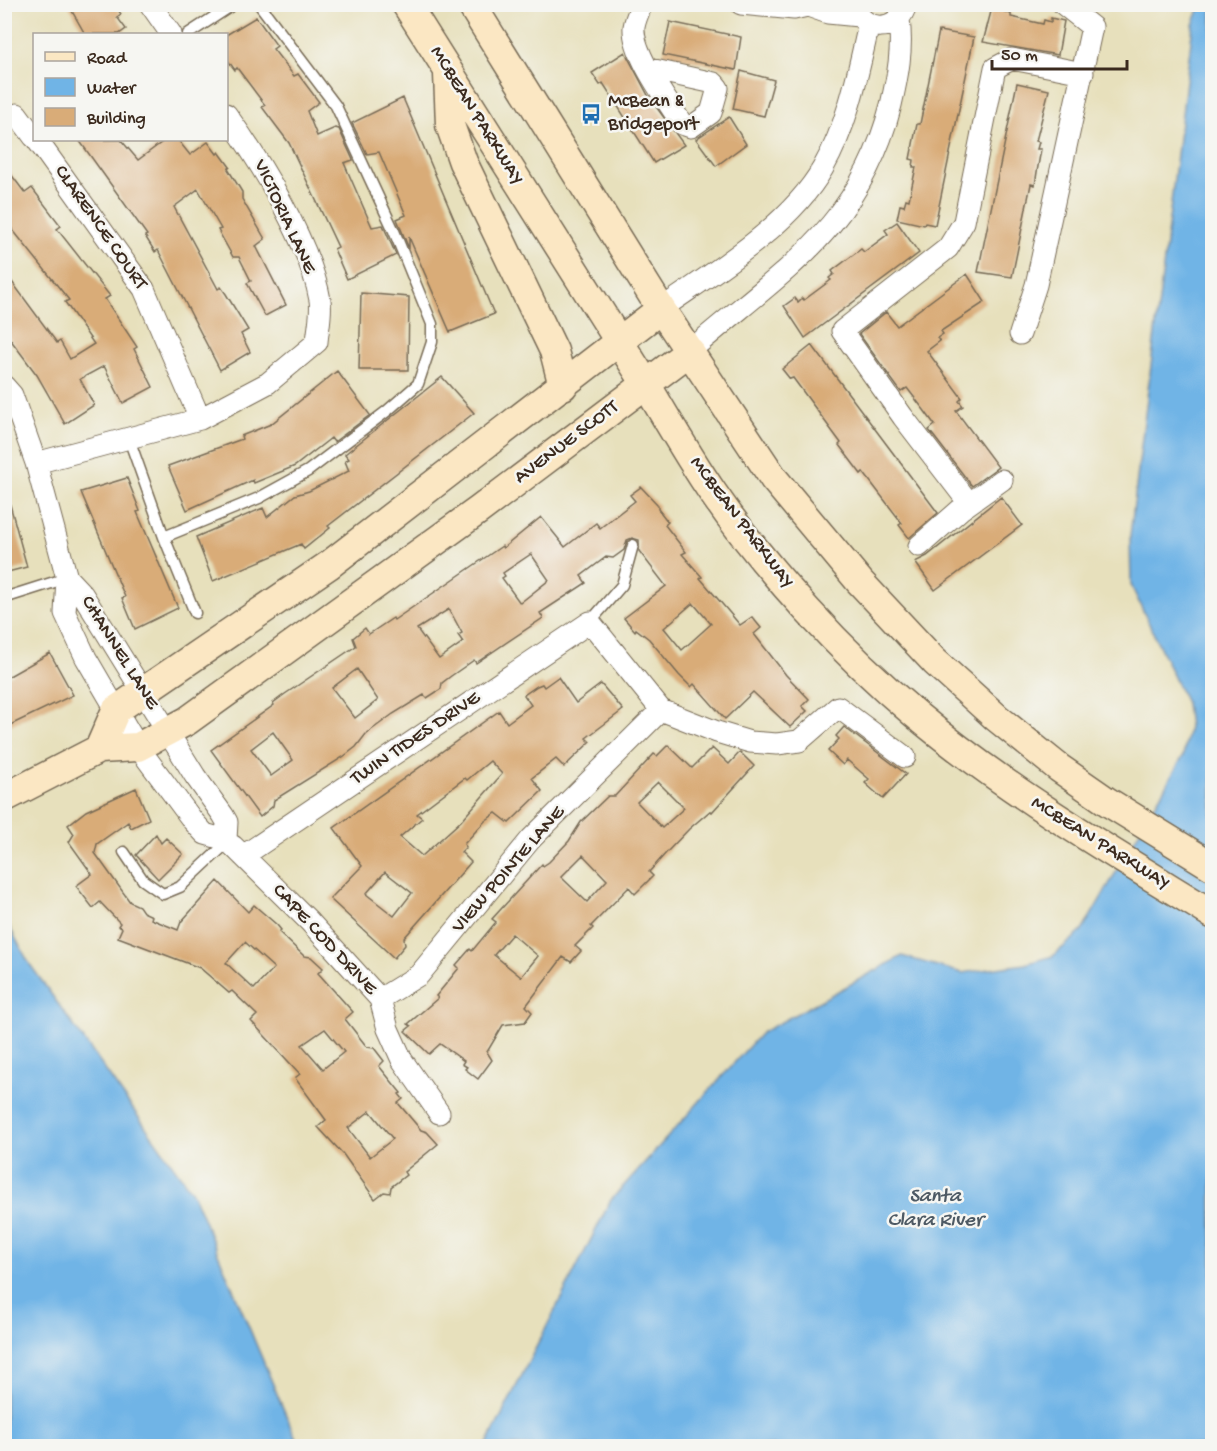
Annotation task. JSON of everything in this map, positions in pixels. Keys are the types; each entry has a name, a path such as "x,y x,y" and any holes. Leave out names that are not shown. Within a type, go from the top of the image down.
{"main road":[{"name":"MCBEAN PARKWAY","path":"406,4 646,384 681,446 748,540 856,659 913,713 976,763 1086,837 1212,914"},
{"name":"MCBEAN PARKWAY","path":"471,4 661,309 774,479 860,582 935,662 988,710 1059,768 1108,802 1212,866"},
{"path":"448,72 450,125 463,162 554,351 563,386"},
{"path":"99,749 116,710 329,565 619,344 661,309"},
{"name":"AVENUE SCOTT","path":"5,798 99,749 138,747 187,721 349,605 690,351"}],"street":[{"path":"150,4 170,33"},
{"path":"642,4 634,27 637,47 650,69"},
{"path":"741,4 772,8 814,6 828,13 861,15 884,27 906,10"},
{"path":"1020,334 1036,285 1092,27 1063,4"},
{"name":"AVENUE SCOTT","path":"690,351 800,260 828,231 855,194 880,143 902,55 906,10"},
{"path":"661,309 779,220 810,187 833,149 858,76 861,15"},
{"path":"969,503 903,417 842,331 948,248 964,222 996,68 1012,59 1083,73"},
{"name":"CLARENCE COURT","path":"17,114 33,134"},
{"name":"VICTORIA LANE","path":"36,463 200,419 268,383 316,342 321,302 301,244 258,159 228,117"},
{"name":"CLARENCE COURT","path":"38,141 144,289 200,419"},
{"path":"4,386 12,395 36,463 67,578"},
{"path":"919,546 969,503 1002,480"},
{"name":"CHANNEL LANE","path":"67,578 83,595 168,731"},
{"name":"CAPE COD DRIVE","path":"67,578 65,613 86,658 138,747 201,832 232,846 380,999 388,1029 402,1060 439,1113"},
{"path":"590,622 662,710 750,742 777,744 799,741 838,707 905,757"},
{"name":"TWIN TIDES DRIVE","path":"232,846 590,622"},
{"name":"VIEW POINTE LANE","path":"380,999 419,975 531,838 662,710"},
{"path":"168,731 224,814 232,846"}],"lane":[{"path":"190,33 234,4"},
{"path":"164,537 259,498 308,471 387,411 418,384 432,342 432,324 394,231 336,106 259,4"},
{"path":"129,439 164,537 195,613"},
{"path":"590,622 622,585 633,545"},
{"path":"4,598 67,578"},
{"path":"124,852 143,880 163,894 180,886 232,846"}],"water":[{"name":"Santa Clara River","path":"1201,5 1212,5 1212,1446 486,1446 611,1200 761,1033 902,956 962,973 1025,964 1053,956 1082,931 1183,756 1189,727 1186,703 1131,585 1130,536 1193,25"},
{"path":"4,917 29,963 192,1192 299,1446 5,1446"}],"building":[{"path":"68,4 114,4 121,14 117,17 126,29 120,33 84,33"},
{"path":"993,4 1007,4 1005,12 1011,14 1011,17 1043,24 1044,20 1051,22 1051,18 1064,21 1058,55 983,42"},
{"path":"256,17 277,46 273,49 294,76 298,74 319,102 307,111 317,136 335,128 339,129 353,160 344,163 372,227 383,225 396,255 347,279 334,249 338,247 289,143 262,107 265,105 237,68 235,70 228,61 228,34"},
{"path":"670,22 741,37 736,70 663,55"},
{"path":"939,31 974,37 935,225 925,223 924,225 897,219 900,205 904,206 906,199 909,200 916,167 913,167 914,160 910,159 917,124 920,124"},
{"path":"625,52 649,97 684,145 654,163 603,83 600,85 592,73"},
{"path":"741,71 774,80 764,116 733,109"},
{"path":"1017,83 1049,90 1036,141 1039,142 1037,149 1041,149 1035,185 1031,184 1012,277 978,272"},
{"path":"403,98 494,314 450,332 409,237 409,249 397,219 406,215 379,152 367,154 352,123"},
{"path":"729,117 746,144 716,166 696,139"},
{"path":"80,141 122,141 138,160 164,141 179,141 190,155 208,142 217,154 219,152 230,167 228,169 242,192 242,199 265,239 256,246 286,305 265,316 247,283 251,281 239,257 233,257 218,230 221,229 198,189 174,207 218,289 221,287 248,330 241,334 250,352 220,370 158,250 155,252 145,236 147,235"},
{"path":"4,165 25,193 32,188 61,226 57,229 110,296 105,299 137,347 134,349 153,387 123,403 104,366 80,379 94,405 65,424 37,375 4,331 4,271 57,343 60,341 70,359 94,344 65,302 69,300 4,219"},
{"path":"897,222 919,253 805,338 784,306 795,298 798,302 802,298 804,300 831,280 829,278 834,274 832,271 861,249 864,252 888,234 885,230"},
{"path":"967,274 985,302 941,331 943,334 937,338 940,341 927,351 962,398 959,401 963,406 956,411 998,467 972,486 929,430 935,425 924,410 907,388 901,392 859,334 886,312 897,326"},
{"path":"361,293 409,297 408,370 359,370"},
{"path":"812,345 938,513 909,538 899,525 902,523 839,445 841,443 793,378 790,379 782,369"},
{"path":"337,371 370,415 334,442 331,438 295,466 254,483 253,480 187,510 168,466 242,439 241,436 271,424"},
{"path":"442,377 474,413 328,526 330,528 304,549 301,544 213,581 196,537 263,508 267,517 295,495 309,491 349,471 345,461 349,459 345,454"},
{"path":"127,478 140,511 137,512 178,608 135,629 122,598 125,597 81,492"},
{"path":"641,487 658,505 658,509 668,522 665,525 686,552 682,554 740,625 752,617 761,628 754,634 786,675 809,699 802,706 807,711 790,727 753,692 725,719 694,684 691,687 679,675 649,639 636,629 635,631 624,618 666,586 639,551 639,540 632,538 627,540 624,550 613,558 606,557 581,576 586,583 540,613 543,618 476,663 474,660 442,683 441,689 427,698 424,695 393,714 366,734 356,747 343,757 274,800 273,806 260,817 211,750 274,705 273,703 285,694 356,646 353,638 365,628 369,634 393,618 394,620 502,546 503,548 541,517 565,547 596,523 600,528 635,501 630,495","holes":["531,554 549,580 520,603 502,578 505,576 503,573","693,603 711,624 682,650 664,628","449,609 462,633 458,635 463,642 439,659 417,629","357,669 378,700 355,718 332,688","273,732 293,760 271,776 251,749"]},
{"path":"1001,497 1022,525 935,590 915,562 927,556"},
{"path":"4,501 9,501 27,567 4,573"},
{"path":"50,653 73,695 4,728 4,679"},
{"path":"558,677 576,703 601,684 623,710 586,738 590,742 564,767 556,759 532,778 542,791 509,823 496,813 485,821 464,844 466,847 461,852 471,862 404,938 405,945 394,958 330,899 362,866 334,828 499,711 507,723 531,705 524,695 542,684 544,687","holes":["490,761 502,774 461,821 422,856 400,837 422,818 417,814 465,778 467,780","385,872 412,893 394,916 366,894"]},
{"path":"844,727 906,774 883,799 865,783 869,779 847,760 843,765 828,751 839,739 836,736"},
{"path":"668,745 692,768 712,748 729,764 740,752 754,766 712,812 710,811 689,829 666,853 649,872 653,876 635,894 629,887 591,926 593,928 575,946 581,951 571,962 563,957 526,1006 532,1012 525,1022 503,1025 487,1052 492,1060 478,1079 465,1069 467,1067 462,1064 464,1061 440,1044 429,1054 405,1031 411,1026 408,1024 438,998 436,996 459,968 456,965 470,949 472,951 496,922 492,919 542,864 543,866 549,862 569,841 581,822 608,796 615,796 654,754 657,756","holes":["658,782 684,808 662,828 637,802","583,855 607,880 587,902 561,877","512,934 538,956 521,977 494,955"]},
{"path":"136,788 149,819 131,828 128,822 97,844 95,853 130,902 152,916 151,919 178,930 181,922 218,881 248,912 254,905 277,925 281,930 279,932 304,956 311,957 323,968 318,973 353,1012 345,1019 367,1047 374,1048 384,1061 379,1066 401,1093 399,1094 403,1099 398,1103 421,1130 427,1132 438,1144 404,1172 406,1175 391,1187 390,1193 384,1192 375,1199 343,1154 318,1127 326,1120 295,1078 300,1074 251,1021 257,1015 232,991 229,993 200,968 118,937 122,928 118,926 120,923 100,902 93,908 76,886 92,874 69,842 74,834 68,825 86,811","holes":["245,942 274,968 254,989 226,963","325,1029 344,1052 323,1069 302,1045","370,1111 393,1139 370,1157 348,1128"]},
{"path":"156,834 161,843 166,838 183,854 158,879 136,855"}],"place":[{"name":"McBean & Bridgeport","path":"591,114"}]}
